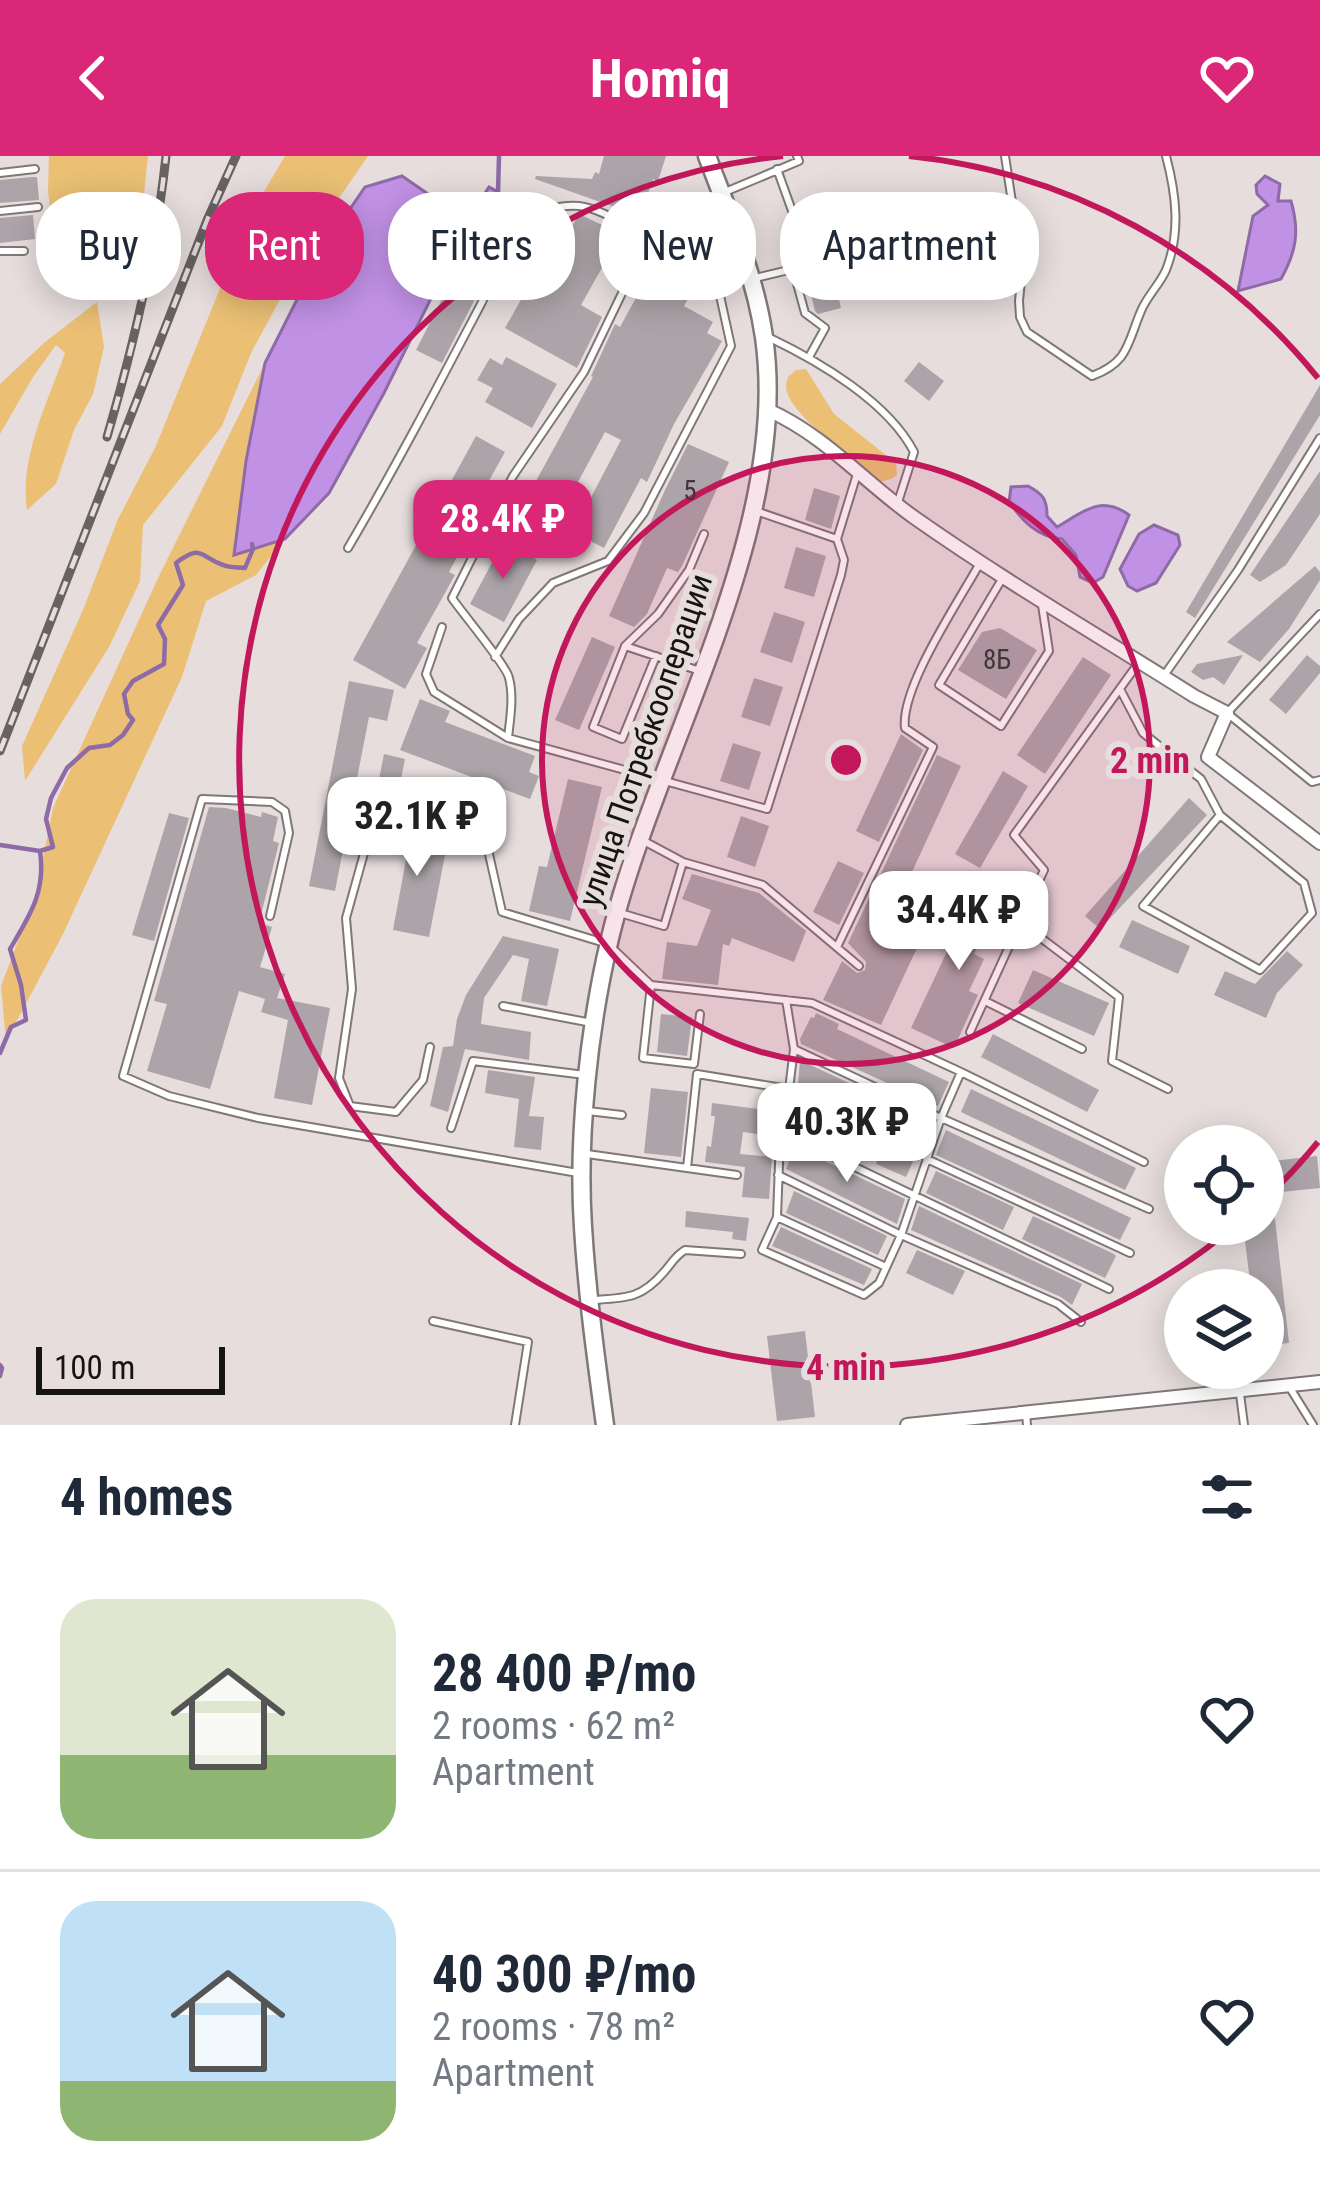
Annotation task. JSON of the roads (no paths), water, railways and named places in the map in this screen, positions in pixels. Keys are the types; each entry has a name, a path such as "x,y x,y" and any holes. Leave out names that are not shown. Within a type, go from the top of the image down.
{"main road":[{"name":"улица Потребкооперации","path":"707,156 721,192"},
{"name":"улица Потребкооперации","path":"605,1425 589,1300 581,1173 584,1111 616,912 725,604 752,509 768,410 764,335 756,300"}],"street":[{"path":"768,410 811,432 897,505 1002,579 1227,713 1208,757 1320,844"},
{"path":"907,1425 1026,1419 1320,1382"}],"lane":[{"path":"726,192 799,161 797,156"},
{"path":"1005,156 1024,250 1020,317 1027,332 1091,376 1123,358 1143,305 1166,271 1175,233 1175,191 1166,156"},
{"path":"777,169 786,192"},
{"path":"0,173 35,170"},
{"path":"348,548 523,222 547,210 582,205 599,212"},
{"path":"0,211 36,207"},
{"path":"0,251 24,251"},
{"path":"756,278 793,269 805,313 825,328 809,356"},
{"path":"508,738 509,674 452,598 513,476 584,373 619,300"},
{"path":"495,657 519,620 553,583 608,561 644,513 731,346 722,300"},
{"path":"764,335 809,356 902,430 914,452 897,505"},
{"path":"1163,676 1316,453 1320,438"},
{"path":"442,627 426,674 434,692 508,738 766,809 842,575 844,560 838,539 858,471"},
{"path":"752,509 838,539"},
{"path":"656,656 622,739 593,727 625,646 658,614 689,570 704,534"},
{"path":"837,947 933,747 904,728 903,716 915,682 981,563"},
{"path":"1002,579 939,685 1001,726 1049,651 1042,601"},
{"path":"1320,614 1227,713 1312,782 1320,780"},
{"path":"625,646 701,672"},
{"path":"970,1032 1044,870 1014,835 1140,662"},
{"path":"1120,689 1143,733 1201,779 1220,815 1304,884 1312,913 1260,970 1143,906 1220,815"},
{"path":"430,1047 423,1080 395,1112 350,1106 340,1078 352,989 346,918 373,821 452,797 484,832 502,912 608,944 652,985 812,1003 1144,1162"},
{"path":"270,916 289,833 285,811 272,802 202,799 123,1076 169,1096 258,1118 581,1173"},
{"path":"639,838 683,862 764,885 859,965"},
{"path":"616,912 664,926 683,862"},
{"path":"1020,922 1119,997 1112,1061 1168,1089"},
{"path":"652,985 643,1058 694,1064 700,1014"},
{"path":"787,1000 794,1048 781,1111 777,1216 762,1250 864,1295 879,1283 902,1235 941,1118 962,1072"},
{"path":"985,1000 1082,1049"},
{"path":"502,1006 596,1023"},
{"path":"794,1048 1149,1209"},
{"path":"451,1128 473,1061 589,1076"},
{"path":"687,1168 697,1074 789,1089 914,1146 927,1159 1130,1252"},
{"path":"584,1111 622,1115"},
{"path":"780,1131 1109,1288"},
{"path":"581,1153 737,1175"},
{"path":"778,1175 1058,1304 1081,1322"},
{"path":"777,1216 886,1267"},
{"path":"589,1300 640,1294 678,1252 741,1254"},
{"path":"433,1321 528,1342 514,1425"},
{"path":"1288,1385 1313,1425"},
{"path":"1240,1390 1244,1425"}],"waterway":[{"path":"498,192 499,156"},
{"path":"0,1053 11,1027 26,1020 10,949 38,891 40,851 53,847 46,819 51,798 67,768 89,748 110,745 123,735 133,720 124,694 133,681 164,664 165,639 158,625 183,585 176,563 196,553 226,566 245,568 252,544"},
{"path":"0,845 40,851"},
{"path":"0,1365 0,1376"}],"railway":[{"path":"107,437 143,298 166,156"},
{"path":"0,751 236,156"}]}
